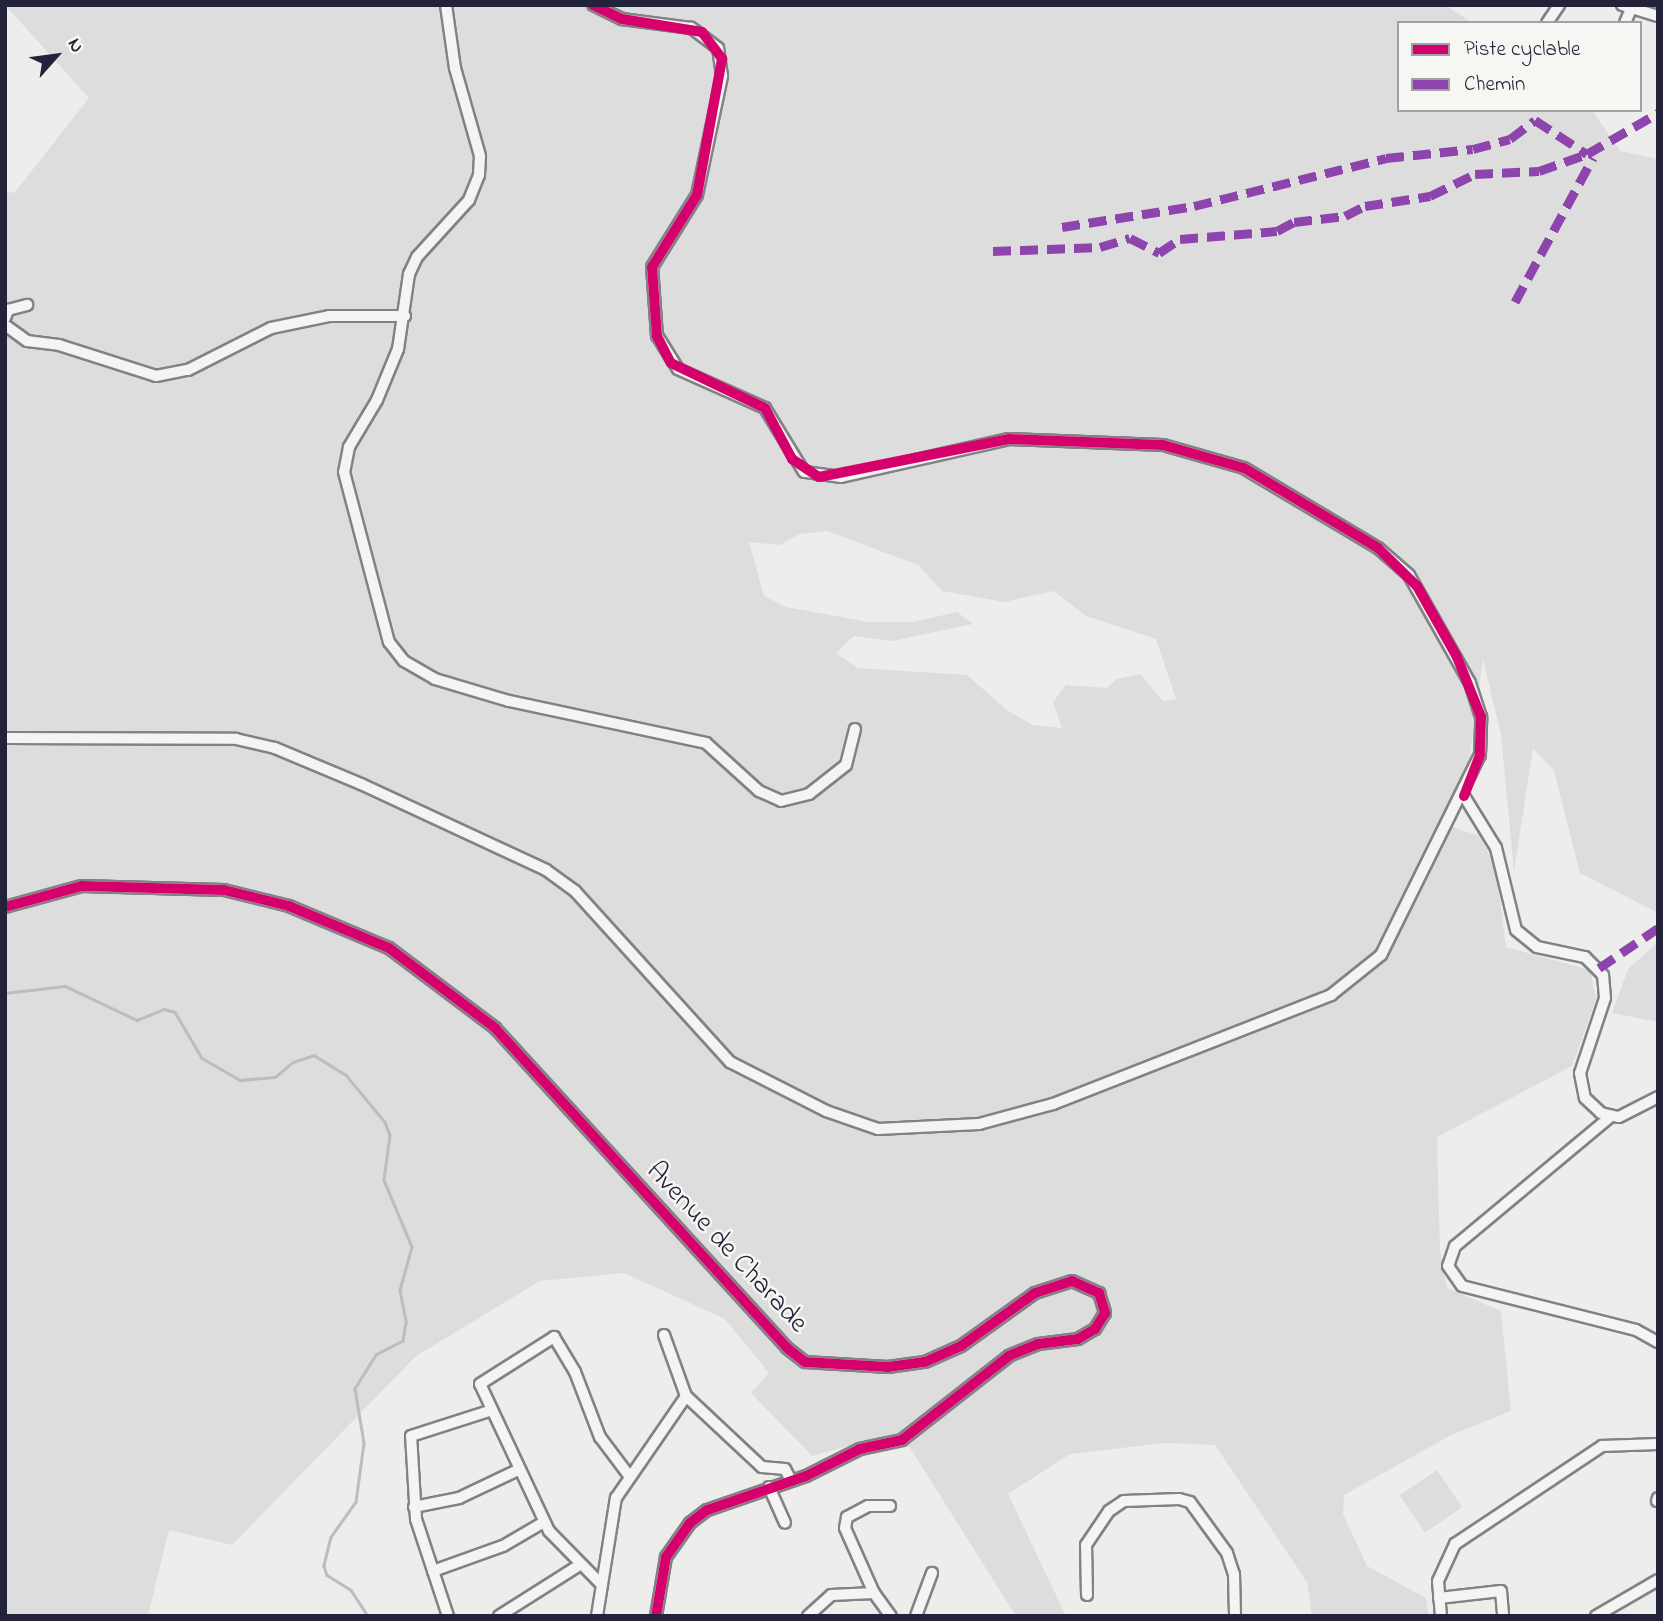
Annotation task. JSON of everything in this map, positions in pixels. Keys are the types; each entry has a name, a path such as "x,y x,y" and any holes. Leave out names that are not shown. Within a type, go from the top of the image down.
{"street":[{"path":"446,5 454,68 480,156 479,176 469,200 417,257 409,274 405,316 398,349 349,447 344,472 389,642 404,661 435,679 509,701 706,743 759,792 781,801 809,794 846,765 855,729"},
{"path":"5,738 236,739 275,748 361,784 561,880 730,1062 834,1114 896,1131 979,1124 1033,1111 1350,984 1388,946 1464,796 1480,755 1481,717 1458,657 1417,586 1378,548 1244,468 1163,445 1009,439 819,478 792,459 765,408 671,363 657,336 652,267 697,195 722,60 702,32 622,19 593,5"},
{"path":"1548,21 1559,5"},
{"path":"1627,7 1658,16"},
{"path":"5,318 8,310 27,305"},
{"path":"5,325 27,341 60,345 156,376 188,370 271,328 328,316 405,316"},
{"path":"1464,796 1496,848 1516,930 1537,947 1585,957 1603,975 1605,998 1580,1084 1587,1102 1610,1117"},
{"name":"Avenue de Charade","path":"5,907 82,886 224,890 289,906 388,948 495,1028 787,1348 805,1362 888,1367 925,1362 961,1346 1009,1307 1045,1289 1083,1282 1100,1293 1105,1313 1086,1336 1026,1347 902,1440 860,1448 791,1481 727,1499 690,1523 666,1557 656,1616"},
{"path":"1658,1097 1636,1112 1610,1117 1455,1246 1448,1266 1462,1286 1636,1330 1658,1342"},
{"path":"664,1335 686,1396 762,1467 785,1469 791,1481"},
{"path":"601,1585 578,1566 544,1522 489,1411 480,1384 554,1337 575,1372 600,1437 630,1477"},
{"path":"597,1616 616,1498 686,1396"},
{"path":"448,1616 414,1507 413,1434 489,1411"},
{"path":"1441,1616 1439,1598 1444,1561 1455,1544 1602,1446 1657,1441"},
{"path":"414,1507 459,1498 518,1470"},
{"path":"769,1487 785,1523"},
{"path":"1087,1595 1086,1545 1109,1511 1124,1501 1179,1499 1190,1502 1227,1553 1234,1574 1235,1616"},
{"path":"890,1506 868,1506 847,1517 845,1528 874,1594 891,1616"},
{"path":"433,1571 503,1546 544,1522"},
{"path":"499,1616 578,1566"},
{"path":"916,1616 932,1573"},
{"path":"1596,1616 1658,1580"},
{"path":"1439,1598 1501,1591 1503,1614"},
{"path":"808,1616 831,1595 874,1594"}],"shaded area":[{"path":"5,5 1445,5 1470,21 1397,21 1397,112 1593,112 1620,151 1658,159 1658,913 1580,873 1554,771 1533,748 1514,872 1501,735 1483,659 1469,761 1441,823 1479,836 1496,866 1506,947 1590,970 1596,999 1572,1066 1437,1137 1440,1250 1447,1288 1501,1311 1511,1411 1451,1435 1344,1495 1343,1514 1367,1566 1426,1598 1429,1616 1312,1616 1307,1582 1215,1445 1164,1443 1070,1454 1008,1494 1066,1616 1016,1616 900,1432 812,1456 751,1393 769,1373 725,1319 624,1273 540,1281 416,1356 232,1545 169,1530 148,1616 5,1616 5,193 15,192 89,98","holes":["827,531 918,565 942,591 1004,602 1054,591 1086,616 1156,639 1176,699 1163,701 1140,674 1117,679 1107,688 1066,685 1053,702 1062,728 1033,725 1008,711 967,675 858,668 836,653 854,636 892,641 973,624 957,612 913,622 869,622 786,607 764,596 749,542 780,545 800,534"]},
{"path":"1658,942 1658,1022 1612,1013 1628,969"},
{"path":"1437,1470 1462,1507 1425,1532 1400,1495"}],"waterway":[{"path":"5,993 65,986 137,1020 164,1009 175,1012 202,1058 240,1080 275,1077 293,1062 314,1055 346,1075 385,1122 390,1135 384,1180 412,1247 400,1290 406,1322 403,1341 376,1355 355,1389 364,1443 356,1502 331,1537 324,1566 327,1575 351,1590 368,1616"}],"marked path":[{"path":"993,251 1100,247 1130,238 1159,253 1180,239 1277,231 1294,222 1345,216 1365,206 1430,196 1475,174 1539,171 1587,154 1658,113"},
{"path":"1062,227 1194,206 1386,158 1473,149 1510,139 1535,120 1587,154"},
{"path":"1515,302 1593,158"},
{"path":"1599,968 1658,928"}],"cycle path":[{"path":"593,5 622,19 702,32 722,59 697,195 652,267 657,336 671,363 765,408 792,459 819,477 1009,439 1163,445 1244,468 1378,548 1417,586 1457,657 1481,717 1480,755 1464,796"},
{"path":"5,907 82,886 224,890 289,906 389,948 495,1028 787,1348 805,1362 888,1367 925,1362 961,1346 1035,1293 1072,1281 1099,1293 1105,1313 1095,1329 1078,1339 1038,1344 1009,1356 902,1440 860,1449 806,1476 707,1510 690,1523 666,1557 656,1616"}]}
